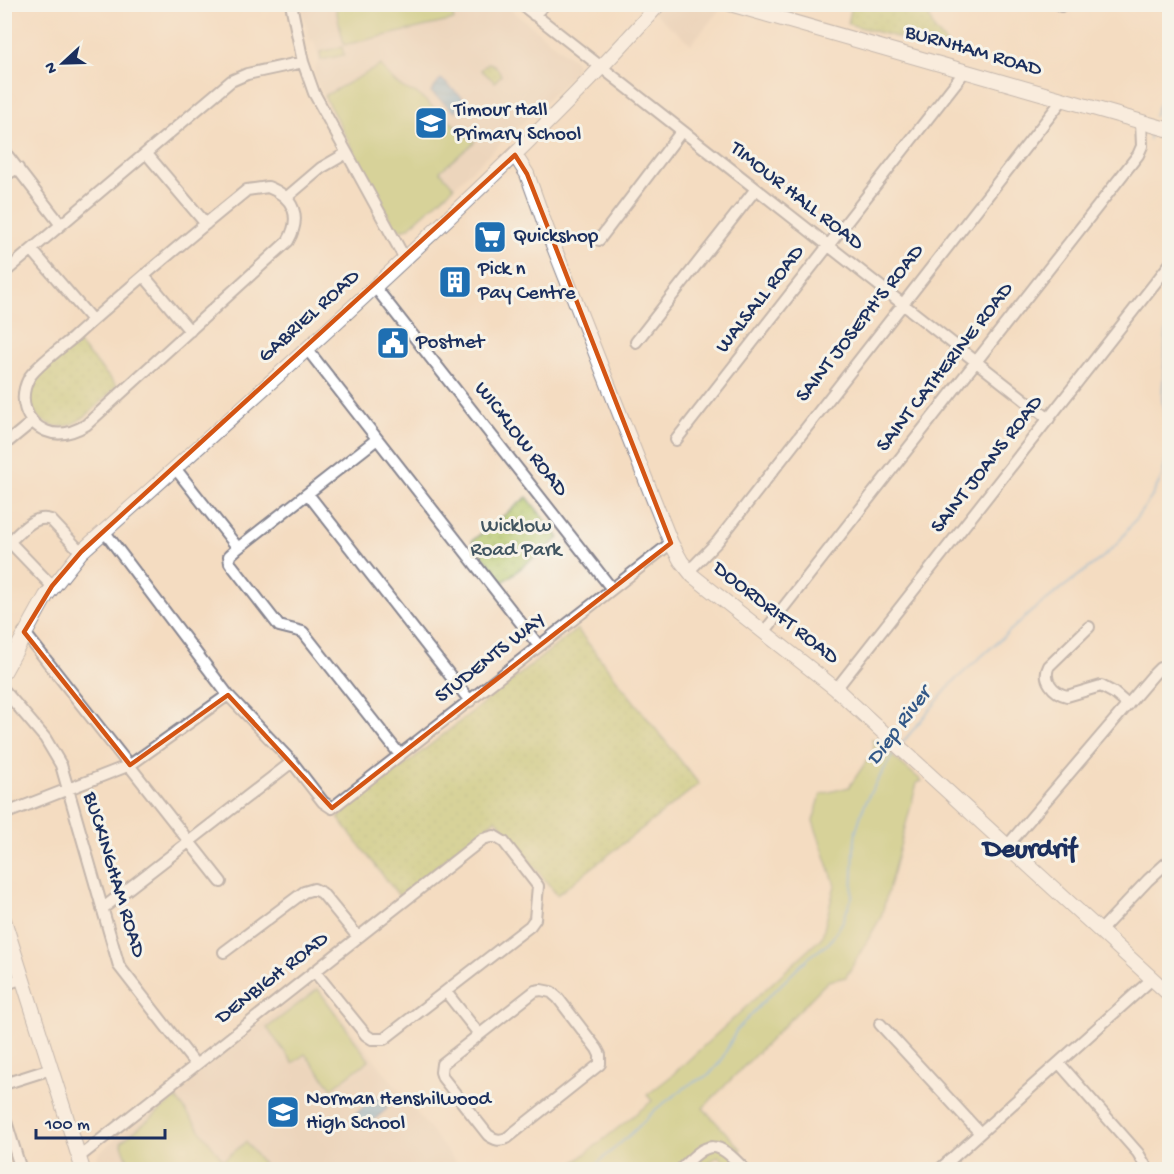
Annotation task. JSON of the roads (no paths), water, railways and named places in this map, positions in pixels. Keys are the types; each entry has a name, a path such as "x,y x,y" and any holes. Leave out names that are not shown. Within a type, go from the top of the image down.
{"street":[{"path":"291,4 303,62 315,93 405,259"},
{"name":"TIMOUR HALL ROAD","path":"521,4 1049,419"},
{"path":"534,15 545,4"},
{"name":"GABRIEL ROAD","path":"4,672 24,632 52,586 81,552 375,287 515,155 562,110 659,4"},
{"name":"BURNHAM ROAD","path":"730,4 1154,125"},
{"path":"4,273 222,88 238,77 303,62"},
{"name":"WALSALL ROAD","path":"676,440 965,71"},
{"name":"SAINT JOSEPH'S ROAD","path":"689,571 718,541 1063,99"},
{"name":"SAINT CATHERINE ROAD","path":"765,631 1138,155 1154,125"},
{"path":"599,240 681,132"},
{"path":"4,151 61,225"},
{"path":"146,153 206,224"},
{"path":"287,197 316,171 347,153"},
{"name":"DOORDRIFT ROAD","path":"515,155 527,174 671,543 689,571 707,588 765,631 836,689 1170,995"},
{"path":"4,176 18,168"},
{"path":"268,187 287,197 293,207 295,220 288,241 86,425 63,434 50,433 32,422 23,403 30,376 92,320 206,224 247,190 268,187"},
{"path":"636,342 754,189"},
{"path":"32,250 92,320"},
{"name":"SAINT JOANS ROAD","path":"836,689 1170,264"},
{"path":"144,276 190,331"},
{"name":"WICKLOW ROAD","path":"375,287 612,589"},
{"path":"307,349 539,646"},
{"path":"4,446 32,422"},
{"path":"377,440 229,556 230,563 279,627 303,632 400,755"},
{"path":"175,468 238,548"},
{"path":"308,494 470,701"},
{"path":"52,586 7,538 37,519 46,518 51,520 81,552"},
{"path":"102,909 292,762 228,695 104,531"},
{"name":"STUDENTS WAY","path":"292,762 327,806 335,807 671,543"},
{"path":"1089,627 1049,666 1046,674 1048,681 1058,692 1066,696 1094,687 1107,688 1128,705"},
{"path":"24,632 221,882"},
{"path":"1007,846 1154,674 1168,667"},
{"name":"BUCKINGHAM ROAD","path":"4,690 45,738 61,765 116,960 123,973 196,1065"},
{"path":"4,814 130,765 228,695"},
{"name":"DENBIGH ROAD","path":"81,1163 196,1065 483,839 494,836 504,842 536,882 538,891 535,919 530,926 446,992"},
{"path":"1100,931 1170,860"},
{"path":"224,952 304,892 312,889 322,893 358,937"},
{"path":"4,920 81,1163"},
{"path":"315,972 366,1035 372,1039 384,1039 446,992 479,1034"},
{"path":"4,985 23,978"},
{"path":"947,1167 980,1133 1152,979"},
{"path":"547,990 558,998 597,1049 601,1059 596,1070 507,1138 500,1141 494,1140 443,1078 441,1072 442,1064 446,1059 479,1034 535,991 547,990"},
{"path":"880,1024 980,1133"},
{"path":"1059,1063 1138,1153 1148,1170"},
{"path":"4,1084 51,1069"},
{"path":"4,1115 21,1170"},
{"path":"680,1170 707,1148 719,1147 730,1154 745,1170"}],"water":[{"path":"441,79 465,100 455,112 431,92"},
{"path":"378,1096 388,1108 363,1129 353,1116"}],"waterway":[{"name":"Diep River","path":"1154,116 1158,106 1170,93"},
{"name":"Diep River","path":"1149,139 1150,131"},
{"name":"Diep River","path":"902,743 954,681 1032,611 1118,543 1151,498 1162,477 1168,453 1162,398 1167,318 1165,280"},
{"name":"Diep River","path":"590,1170 656,1109 690,1084 709,1075 721,1061 736,1031 808,958 829,943 842,923 852,897 856,831 862,811 895,751"}],"place":[{"name":"Timour Hall Primary School","path":"431,123"},
{"name":"Quickshop","path":"490,237"},
{"name":"Pick n Pay Centre","path":"455,282"},
{"name":"Postnet","path":"393,343"},
{"name":"Norman Henshilwood High School","path":"283,1112"}],"district":[{"name":"Deurdrif","path":"1030,851"}],"park label":[{"name":"Wicklow Road Park","path":"516,539"}]}
